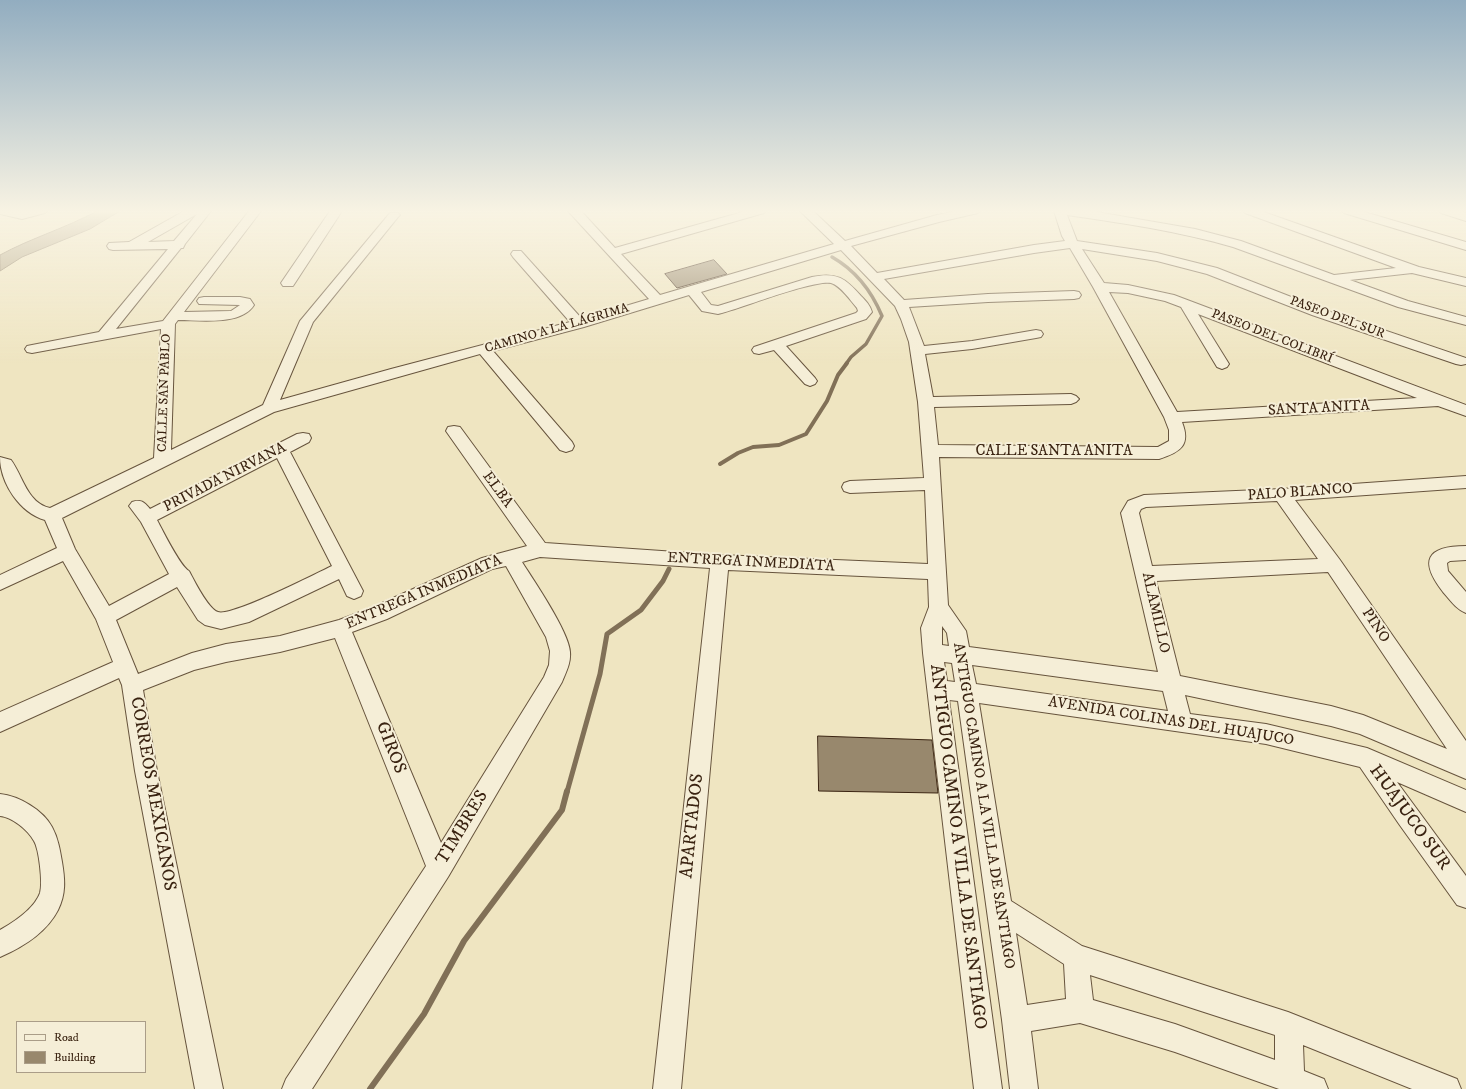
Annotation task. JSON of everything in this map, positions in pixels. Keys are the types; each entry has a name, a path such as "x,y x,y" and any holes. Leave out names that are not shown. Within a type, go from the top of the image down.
{"street":[{"path":"104,334 165,262"},
{"name":"CALLE SAN PABLO","path":"162,461 171,320 216,262"},
{"path":"288,283 302,262"},
{"path":"269,408 307,321 356,262"},
{"path":"524,262 579,324"},
{"path":"622,262 658,301"},
{"name":"CAMINO A LA LÁGRIMA","path":"48,514 162,461 269,408 396,372 579,324 789,262"},
{"path":"860,262 901,304 913,330 926,402 933,484 939,607"},
{"name":"PASEO DEL SUR","path":"874,277 961,262"},
{"path":"1085,262 1172,417"},
{"name":"PASEO DEL SUR","path":"1177,262 1212,271 1317,312 1461,361"},
{"path":"1285,262 1403,304 1466,321"},
{"path":"1392,262 1415,270 1466,282"},
{"path":"1332,279 1415,270"},
{"path":"693,291 707,308 718,310 813,280 831,278 838,281 864,307 865,312 861,316 759,350"},
{"name":"PASEO DEL COLIBRÍ","path":"1100,287 1148,293 1186,305 1466,411"},
{"path":"901,304 988,298 1074,295"},
{"path":"32,349 171,320 232,315 239,313 247,305 245,302 240,301 204,301"},
{"path":"1186,305 1222,364"},
{"path":"917,351 972,345 1036,334"},
{"path":"776,344 810,381"},
{"path":"484,350 566,446"},
{"path":"926,402 1071,399"},
{"name":"SANTA ANITA","path":"1172,417 1466,400"},
{"name":"CALLE SANTA ANITA","path":"930,451 1158,453 1168,450 1176,444 1178,433 1172,417"},
{"name":"ELBA","path":"454,431 540,550"},
{"name":"PRIVADA NIRVANA","path":"179,572 143,512 280,450 303,438"},
{"path":"280,450 354,591"},
{"path":"0,463 4,464 8,468 28,505 34,510 48,514"},
{"name":"PALO BLANCO","path":"1134,505 1144,501 1282,495 1466,482"},
{"path":"850,487 933,484"},
{"name":"PINO","path":"1282,495 1333,565 1466,759"},
{"name":"ALAMILLO","path":"1134,505 1130,513 1182,723"},
{"name":"CORREOS MEXICANOS","path":"48,514 67,551 102,612 129,675 146,771 209,1089"},
{"name":"ENTREGA INMEDIATA","path":"0,722 129,675 192,662 226,653 280,644 341,628 380,613 488,563 540,550 720,562 937,572"},
{"path":"0,583 67,551"},
{"path":"1466,553 1446,554 1437,560 1436,566 1442,577 1466,605"},
{"name":"TIMBRES","path":"296,1089 439,868 552,682 559,665 560,651 555,635 510,557"},
{"name":"APARTADOS","path":"667,1089 720,562"},
{"path":"1146,574 1333,565"},
{"path":"102,612 179,572 205,614 212,619 221,621 242,616 343,569"},
{"name":"ANTIGUO CAMINO A VILLA DE SANTIAGO","path":"939,607 931,628 933,653 988,1089"},
{"name":"ANTIGUO CAMINO A LA VILLA DE SANTIAGO","path":"939,607 956,631 961,655 1016,1020 1024,1089"},
{"name":"GIROS","path":"341,628 439,868"},
{"path":"933,653 961,655 1171,683 1331,716 1363,725 1466,768"},
{"name":"AVENIDA COLINAS DEL HUAJUCO","path":"938,690 967,692 1266,734 1367,758 1466,801"},
{"name":"HUAJUCO SUR","path":"1367,758 1407,816 1466,896"},
{"path":"0,944 19,934 37,918 49,902 53,886 45,838 37,826 7,806"},
{"path":"998,907 1076,957 1288,1026 1447,1089"},
{"path":"1076,957 1080,1010"},
{"path":"1016,1020 1080,1010 1175,1038 1299,1086"},
{"path":"1288,1026 1299,1086"}],"shaded area":[{"path":"0,262 14,262 0,271"}],"building":[{"path":"708,262 716,262 727,274 677,288 665,274"},
{"path":"818,736 932,740 938,793 819,791"}],"waterway":[{"path":"840,262 862,282 873,298 882,316 866,344 851,357 846,364"},
{"path":"720,464 738,453 753,447 779,445 806,434 827,401 838,375 847,363"},
{"path":"567,792 600,674 607,634 641,610 663,581 669,569"},
{"path":"370,1089 424,1014 464,941 562,810 567,791"}]}
